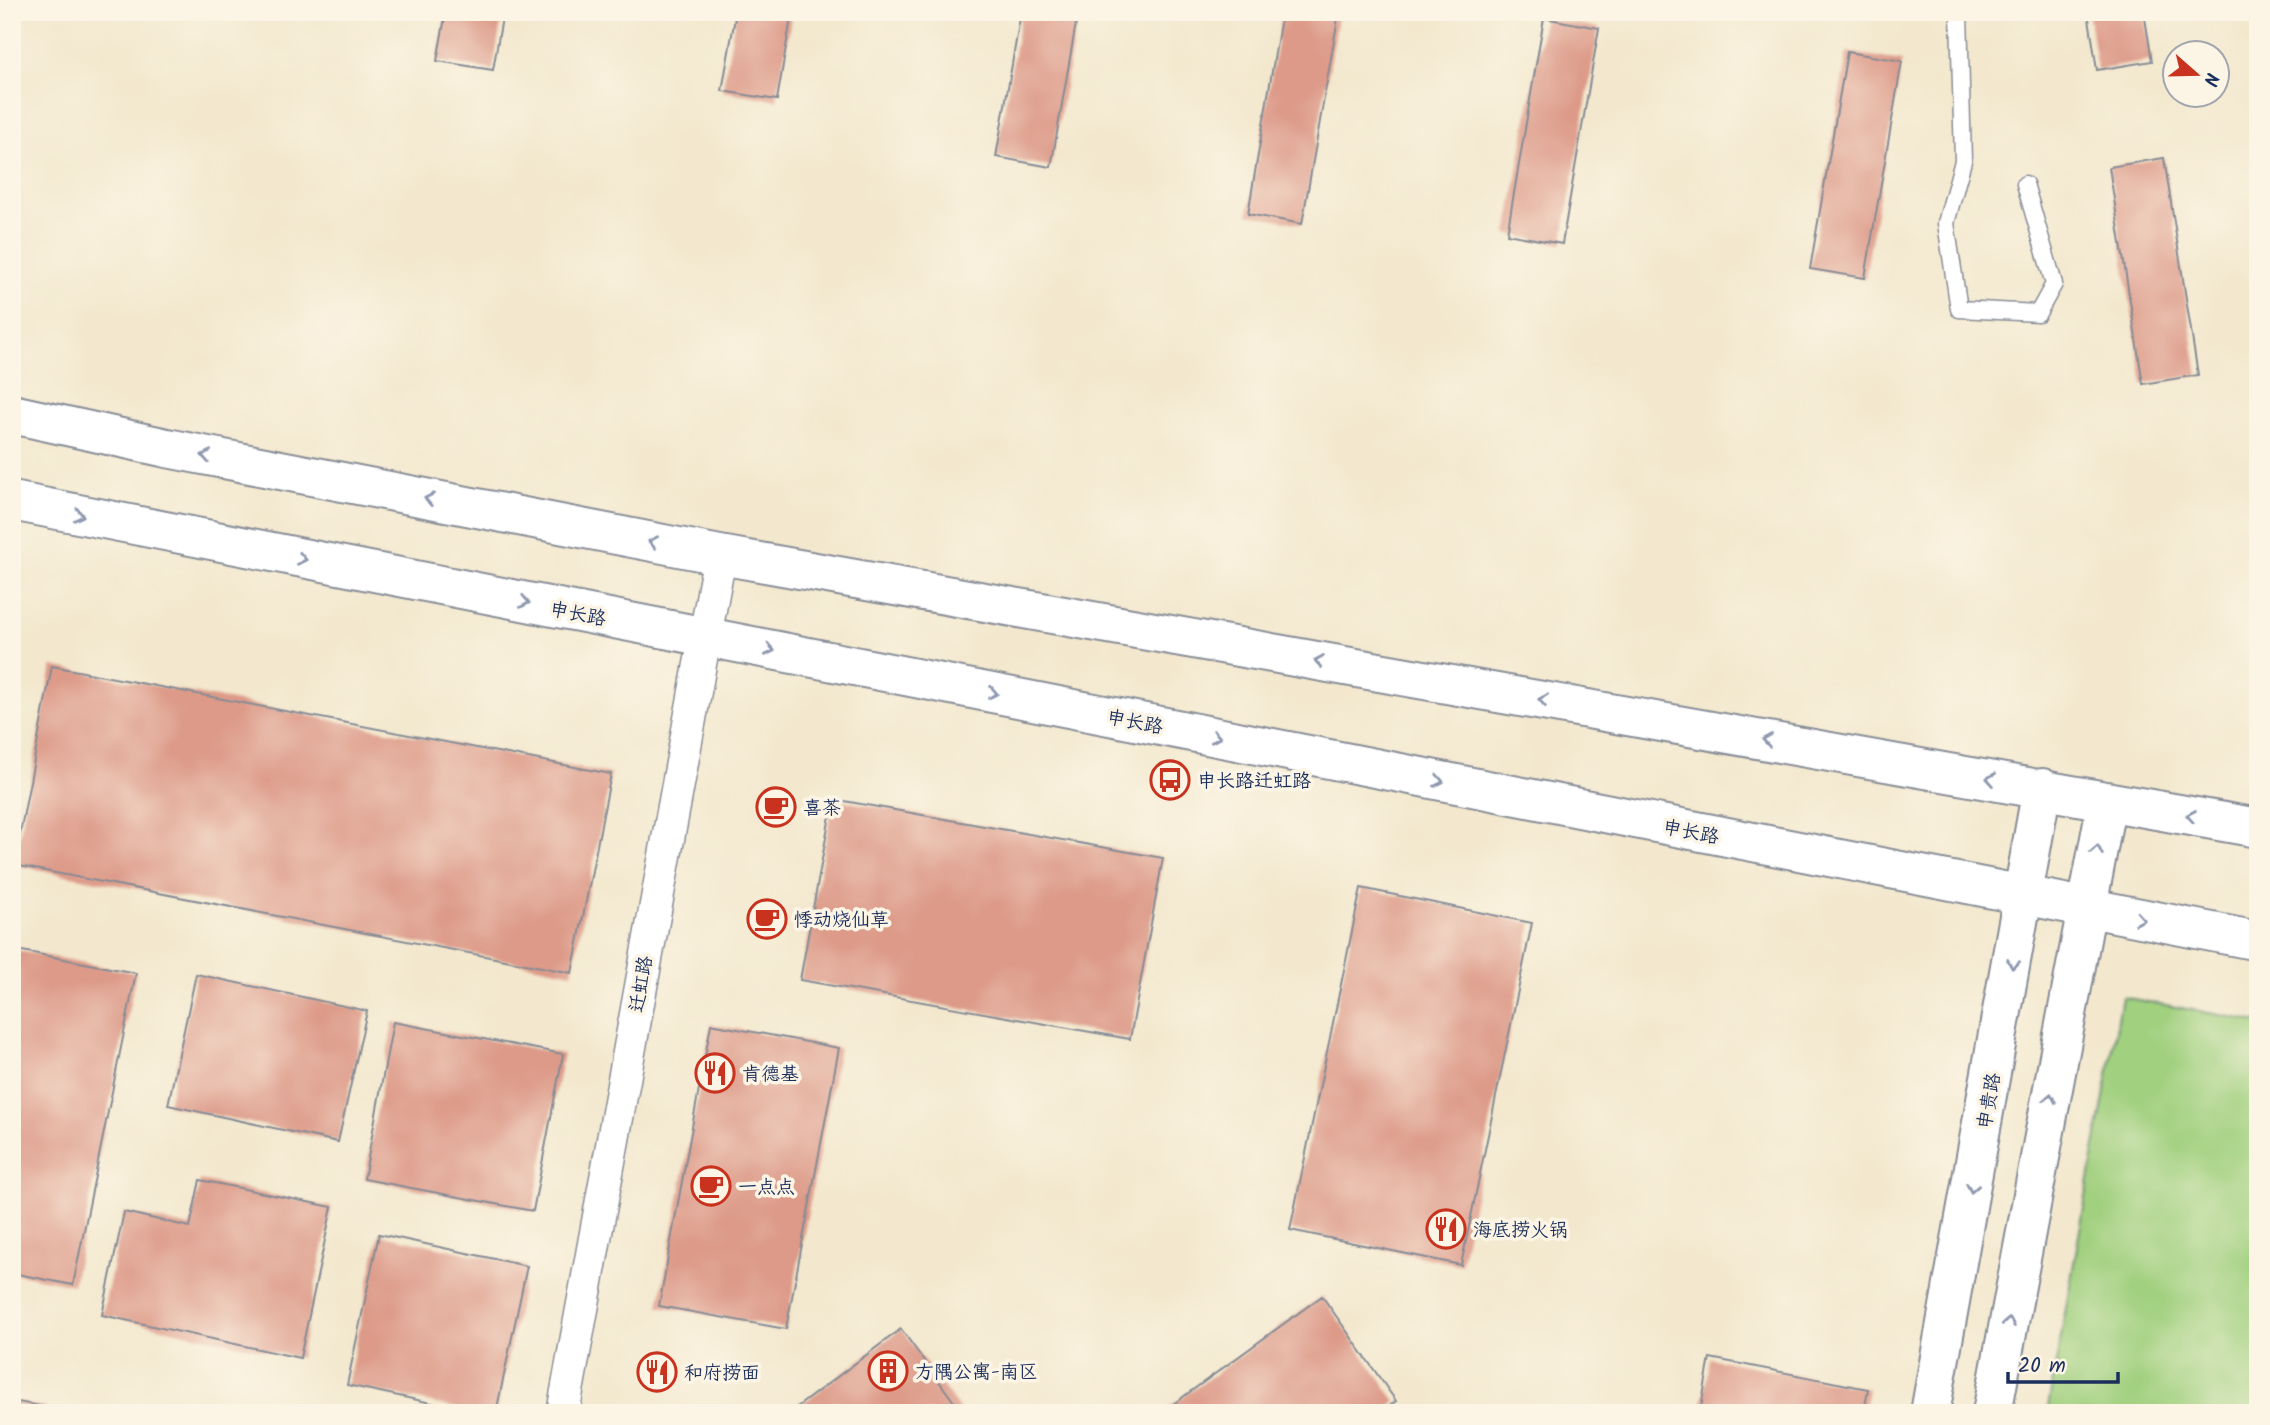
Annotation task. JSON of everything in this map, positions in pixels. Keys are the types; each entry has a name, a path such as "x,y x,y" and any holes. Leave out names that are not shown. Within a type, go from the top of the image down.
{"main road":[{"path":"12,414 167,448 720,555 2258,828"},
{"name":"申长路","path":"12,501 2258,941"},
{"name":"申贵路","path":"1930,1413 2025,897 2042,788"},
{"path":"1992,1413 2107,801"}],"street":[{"name":"迁虹路","path":"563,1413 720,555"}],"lane":[{"path":"1959,12 1963,161 1946,223 1959,309 2038,313 2054,284 2025,184"}],"green space":[{"path":"2122,997 2258,1022 2258,1413 2047,1413"}],"building":[{"path":"446,12 503,12 493,70 437,61"},
{"path":"736,12 792,12 777,100 722,91"},
{"path":"1021,12 1078,12 1051,167 996,157"},
{"path":"1282,12 1339,12 1302,224 1248,214"},
{"path":"2088,12 2144,12 2152,61 2097,70"},
{"path":"1544,18 1599,28 1562,244 1507,234"},
{"path":"1847,52 1902,61 1865,278 1810,269"},
{"path":"2164,158 2198,375 2143,384 2109,167"},
{"path":"52,666 611,774 572,973 14,865"},
{"path":"833,799 1163,858 1130,1039 800,980"},
{"path":"1361,888 1532,923 1461,1265 1290,1230"},
{"path":"12,949 136,973 73,1285 12,1273"},
{"path":"196,974 367,1011 338,1142 168,1105"},
{"path":"393,1022 563,1054 533,1211 364,1179"},
{"path":"711,1024 839,1048 786,1329 659,1306"},
{"path":"200,1180 332,1207 300,1358 102,1315 124,1212 190,1227"},
{"path":"379,1234 527,1266 496,1413 478,1413 347,1385"},
{"path":"1322,1296 1396,1401 1380,1413 1161,1413"},
{"name":"方隅公寓-南区","path":"901,1329 962,1413 789,1413"},
{"path":"1710,1358 1868,1389 1864,1413 1700,1413"},
{"path":"12,1401 46,1407 45,1413 12,1413"}],"place":[{"name":"申长路迁虹路","path":"1170,780"},
{"name":"喜茶","path":"776,807"},
{"name":"悸动烧仙草","path":"767,919"},
{"name":"肯德基","path":"715,1073"},
{"name":"一点点","path":"711,1186"},
{"name":"海底捞火锅","path":"1446,1229"},
{"name":"方隅公寓-南区","path":"888,1371"},
{"name":"和府捞面","path":"657,1372"}]}
